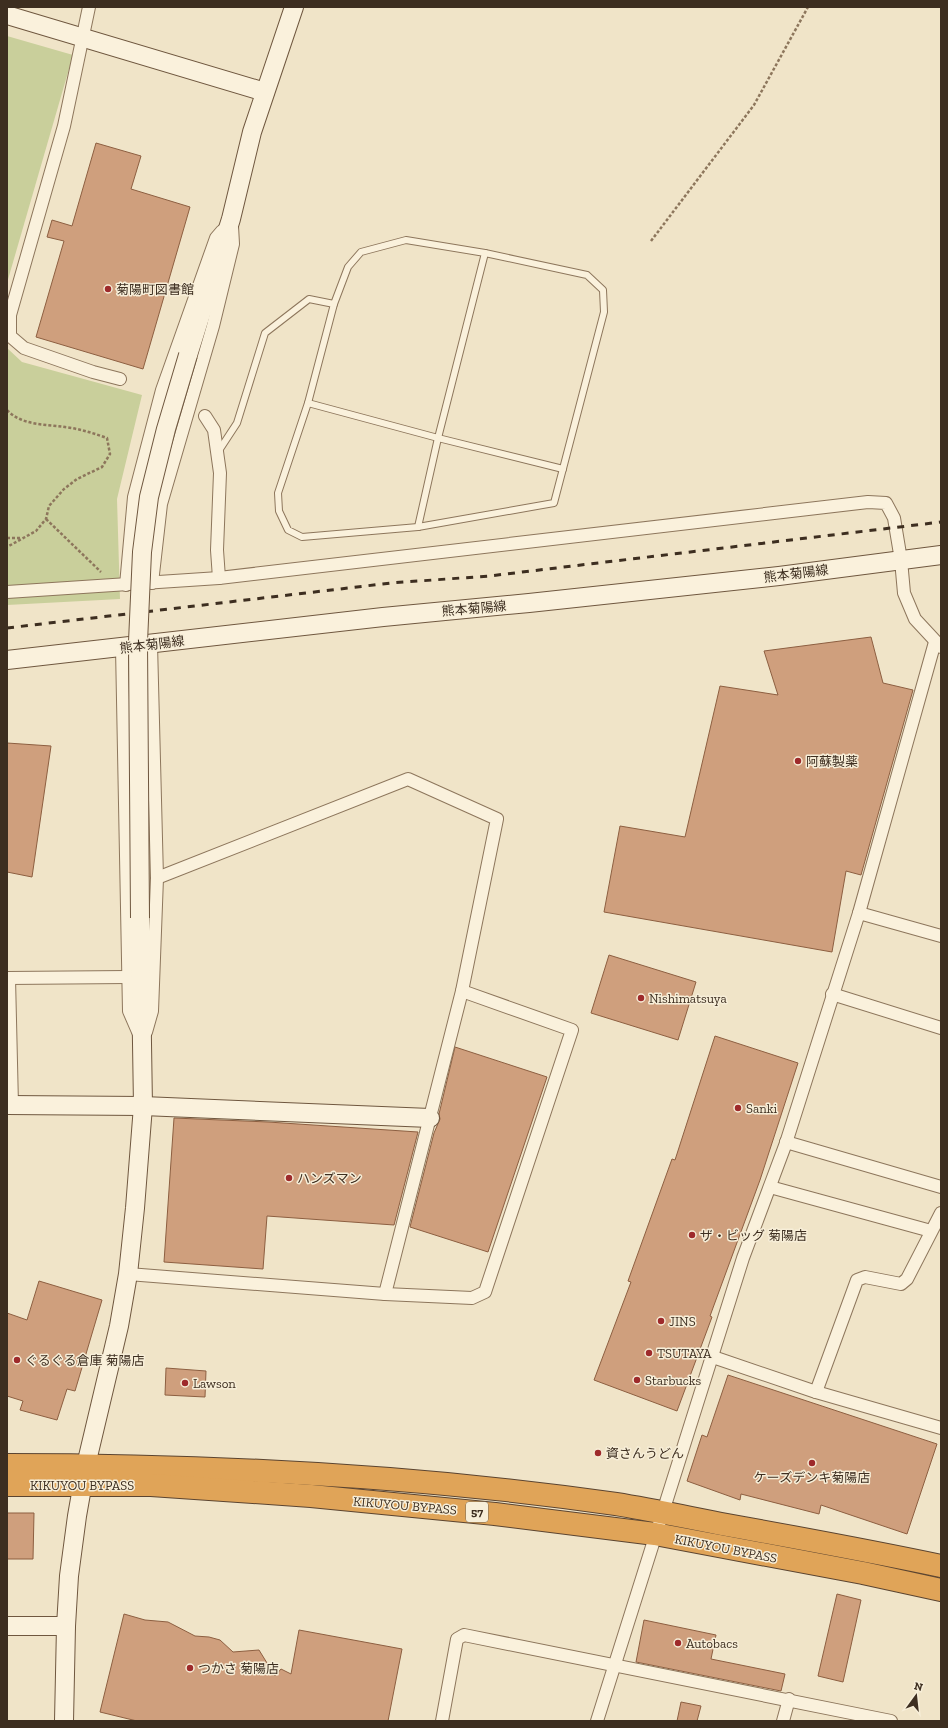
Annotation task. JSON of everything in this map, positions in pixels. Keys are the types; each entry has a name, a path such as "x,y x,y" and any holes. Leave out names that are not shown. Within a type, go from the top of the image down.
{"highway":[{"name":"KIKUYOU BYPASS","path":"7,1465 84,1475 151,1486 311,1496 495,1514 655,1534 863,1573 941,1590"},
{"name":"KIKUYOU BYPASS","path":"7,1485 153,1466 326,1474 500,1489 618,1504 870,1551 941,1566"}],"street":[{"path":"89,7 64,126 10,315 10,336 24,348 93,372 120,379"},
{"path":"64,1721 66,1626 69,1576 84,1475 119,1326 128,1274 143,1106 138,642 142,552 149,497 166,429 231,219 252,132 294,7"},
{"path":"7,15 83,39 265,92"},
{"path":"152,583 161,504 213,326 233,244 231,219"},
{"path":"126,585 134,496 162,390 216,238 231,219"},
{"path":"205,416 214,430 220,473 217,550 219,578"},
{"path":"7,592 219,578 868,502 886,503 894,518 901,560 904,593 915,619 938,645 858,913 786,1142 743,1258 597,1721"},
{"name":"熊本菊陽線","path":"7,660 383,617 772,577 941,555"},
{"path":"143,1042 152,1011 156,878 151,644"},
{"path":"122,648 129,1011 143,1042"},
{"path":"156,878 408,779 497,819 462,991 385,1294"},
{"path":"858,913 941,936"},
{"path":"128,977 8,978 9,1105 143,1106 430,1118"},
{"path":"128,1274 385,1294 472,1298 485,1292 572,1030 462,991"},
{"path":"832,994 941,1028"},
{"path":"786,1142 941,1186"},
{"path":"770,1187 931,1231"},
{"path":"816,1392 857,1280 865,1277 901,1284 907,1279 941,1213"},
{"path":"713,1357 816,1392 941,1428"},
{"path":"7,1626 66,1626"},
{"path":"442,1721 457,1639 464,1635 614,1666 789,1699 891,1721"},
{"path":"783,1721 789,1699"}],"lane":[{"path":"406,240 485,253 587,275 603,290 604,312 554,503 418,527 302,537 288,530 278,511 278,493 308,403 334,304 348,267 361,252 406,240"},
{"path":"418,527 438,438 485,253"},
{"path":"217,453 237,424 265,333 309,299 334,304"},
{"path":"308,403 438,438 563,469"}],"path":[{"path":"650,241 754,105 808,7"},
{"path":"7,410 12,416 36,424 89,431 107,438 110,454 102,467 77,479 64,490 49,506 46,519 36,531 7,546"},
{"path":"46,519 102,572 94,573"},
{"path":"7,538 21,538"}],"green space":[{"path":"7,36 73,55 7,283"},
{"path":"7,348 22,362 142,395 117,499 120,599 7,605"}],"building":[{"name":"菊陽町図書館","path":"96,143 141,156 131,189 190,207 143,369 36,337 64,241 47,237 52,220 72,226"},
{"name":"阿蘇製薬","path":"871,637 883,683 913,690 861,875 846,871 832,952 604,912 620,826 685,837 720,686 778,695 764,651"},
{"path":"7,743 51,746 32,877 7,872"},
{"path":"609,955 696,982 678,1040 591,1013"},
{"path":"715,1036 798,1063 760,1180 677,1411 594,1380 631,1282 628,1281 672,1159 675,1160"},
{"path":"455,1047 547,1077 488,1252 410,1227 434,1133 440,1119 439,1114"},
{"path":"174,1118 268,1122 418,1132 394,1225 267,1216 263,1269 164,1262"},
{"path":"39,1281 102,1300 75,1391 67,1389 57,1420 20,1410 23,1401 7,1396 7,1313 27,1320"},
{"name":"Lawson","path":"166,1368 206,1371 205,1397 165,1395"},
{"name":"ケーズデンキ菊陽店","path":"728,1375 937,1444 907,1534 821,1505 819,1514 741,1494 740,1500 687,1481 702,1435 707,1437"},
{"path":"7,1513 34,1513 33,1559 7,1559"},
{"path":"837,1594 861,1600 843,1682 818,1676"},
{"name":"つかさ 菊陽店","path":"124,1614 145,1620 168,1622 195,1636 209,1637 220,1640 233,1652 259,1650 275,1676 281,1669 291,1674 299,1630 402,1649 388,1721 137,1721 100,1712"},
{"path":"644,1620 716,1635 711,1659 785,1674 781,1691 636,1662"},
{"path":"681,1702 701,1706 697,1721 677,1721"}],"railway":[{"path":"7,628 391,583 489,576 941,522"}],"place":[{"name":"菊陽町図書館","path":"108,289"},
{"name":"阿蘇製薬","path":"798,761"},
{"name":"Nishimatsuya","path":"641,998"},
{"name":"Sanki","path":"738,1108"},
{"name":"ハンズマン","path":"289,1178"},
{"name":"ザ・ビッグ 菊陽店","path":"692,1235"},
{"name":"JINS","path":"661,1321"},
{"name":"TSUTAYA","path":"649,1353"},
{"name":"ぐるぐる倉庫 菊陽店","path":"17,1360"},
{"name":"Starbucks","path":"637,1380"},
{"name":"Lawson","path":"185,1383"},
{"name":"資さんうどん","path":"598,1453"},
{"name":"ケーズデンキ菊陽店","path":"812,1463"},
{"name":"Autobacs","path":"678,1643"},
{"name":"つかさ 菊陽店","path":"190,1668"}]}
